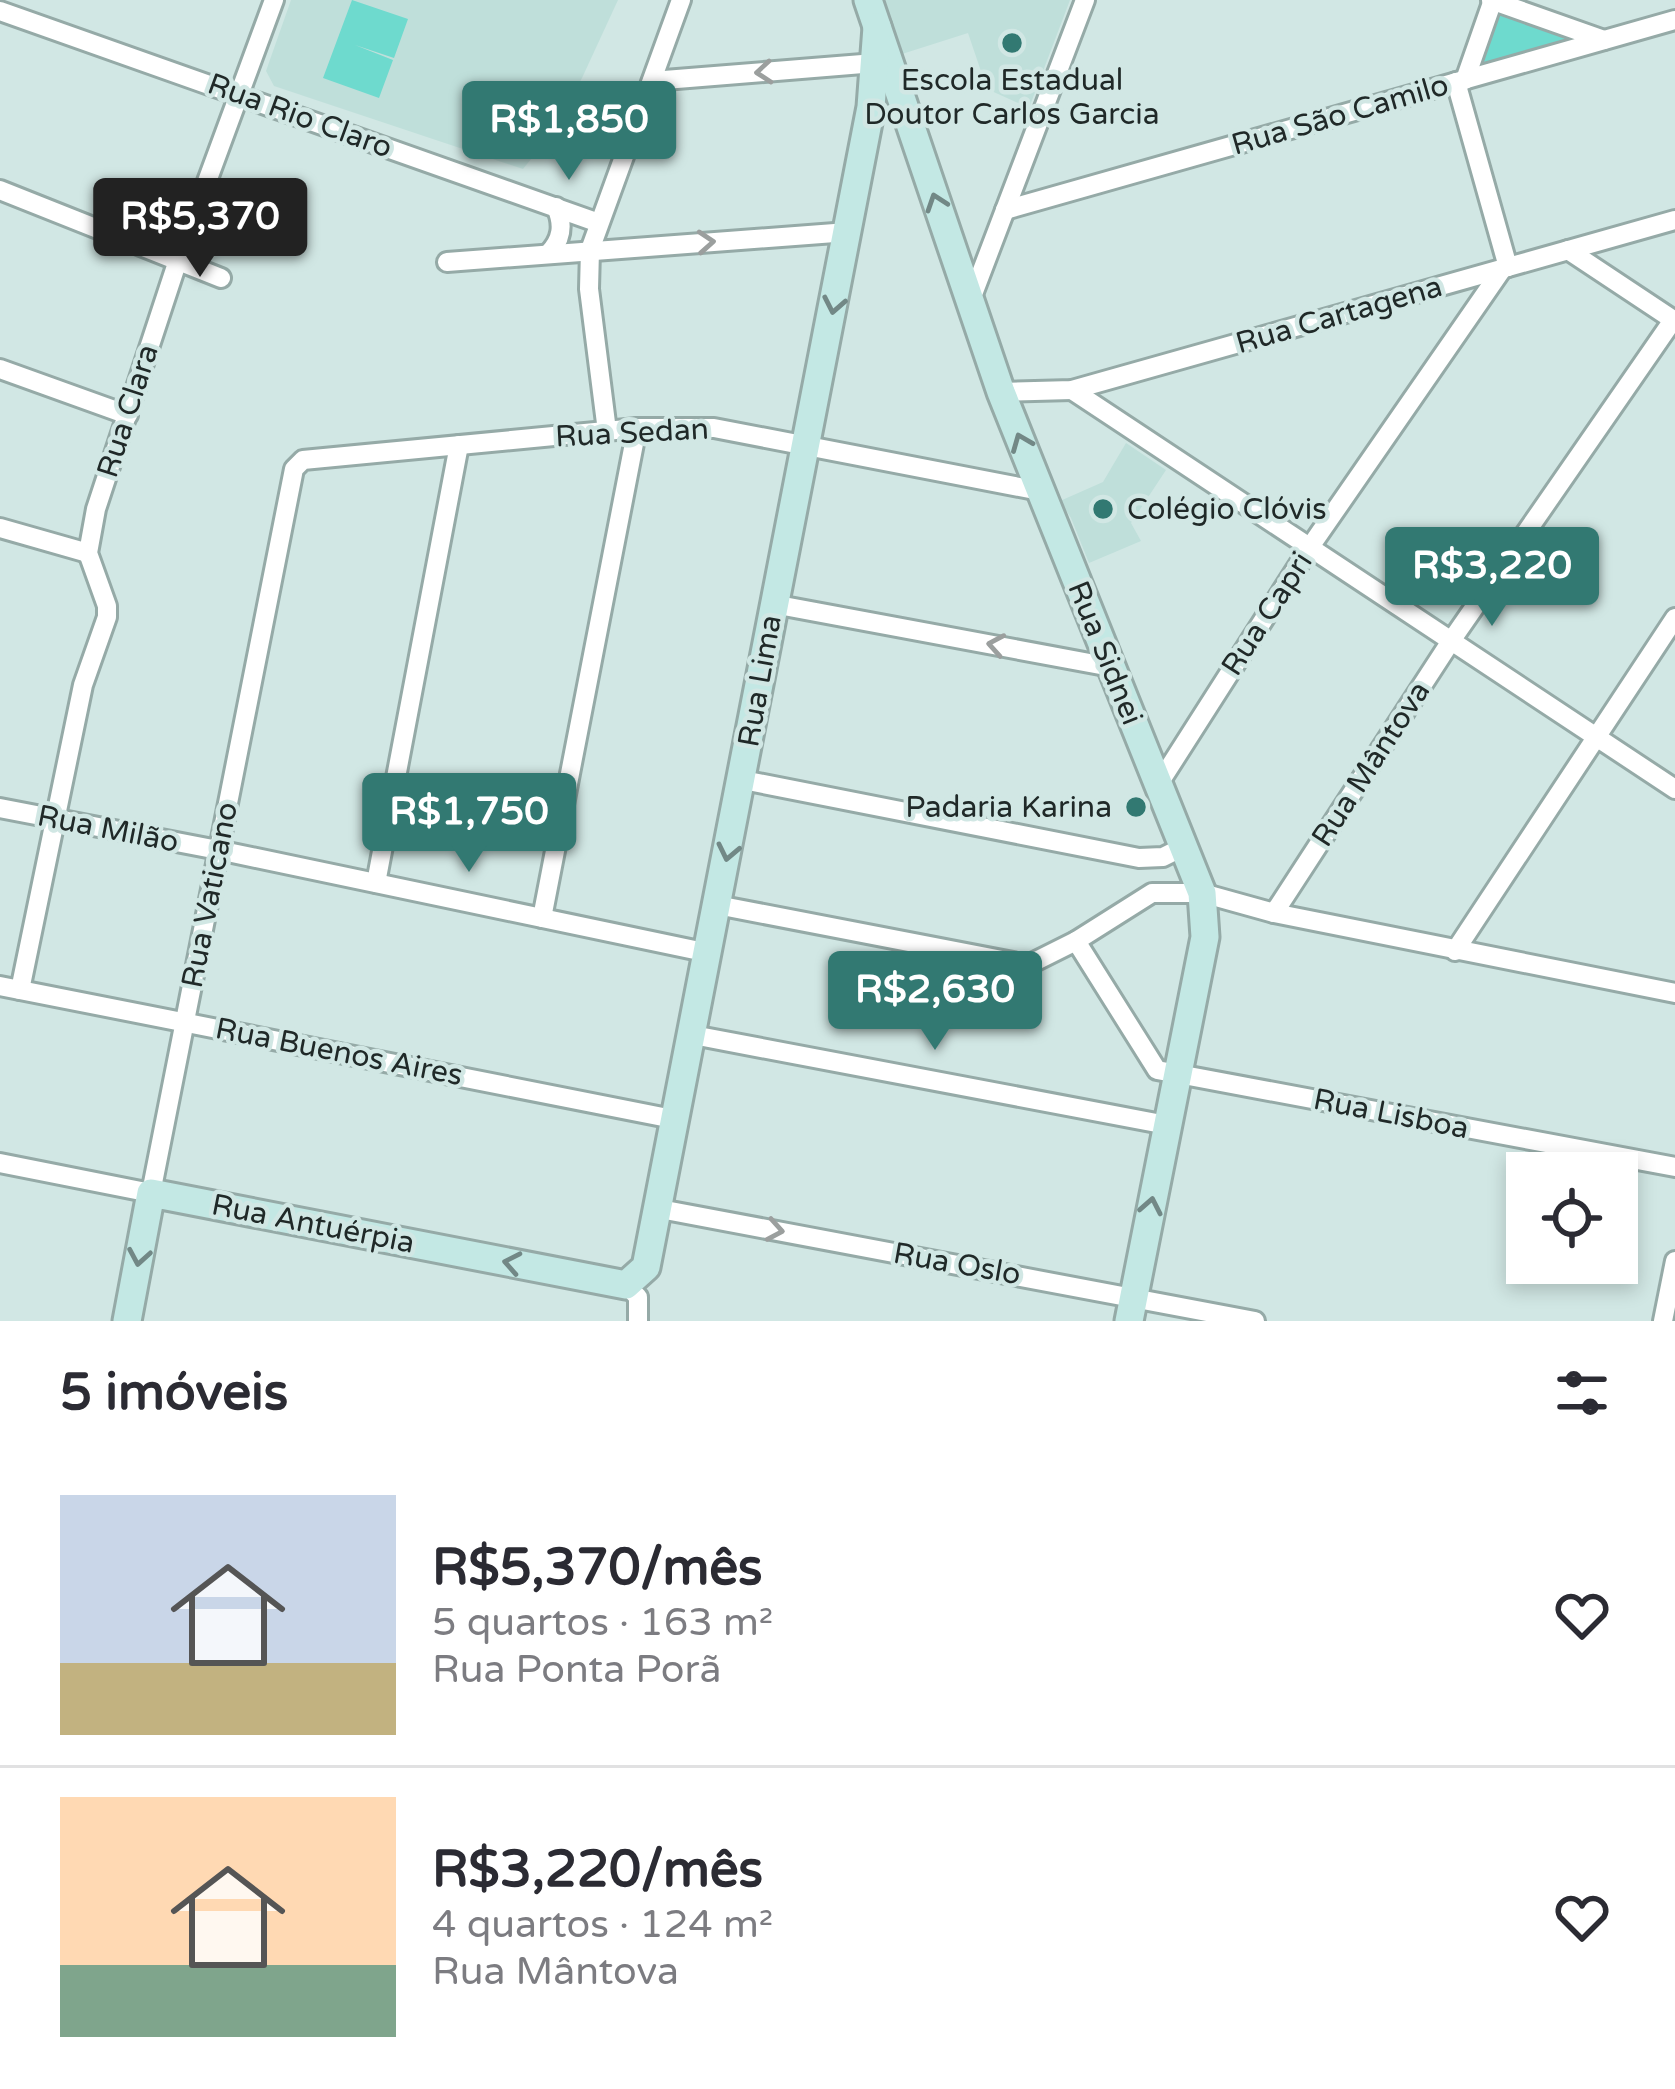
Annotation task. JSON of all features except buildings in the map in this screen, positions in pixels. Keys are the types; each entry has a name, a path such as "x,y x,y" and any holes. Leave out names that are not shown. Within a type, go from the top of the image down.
{"main road":[{"name":"Rua Lima","path":"626,1285 650,1260 678,1120 773,604 872,107 872,13"},
{"name":"Rua Sidnei","path":"872,13 1001,392 1202,892 1205,937 1131,1309"},
{"path":"869,66 902,103"},
{"path":"872,107 886,100 902,103"},
{"name":"Rua Antuérpia","path":"151,1193 626,1285"},
{"name":"Rua Vaticano","path":"128,1321 151,1193"}],"street":[{"name":"Rua Clara","path":"88,553 96,508 178,260 274,0"},
{"path":"607,431 589,289 590,250 681,0"},
{"path":"970,302 1085,0"},
{"path":"1505,268 1460,81 1493,0 1604,40"},
{"name":"Rua Rio Claro","path":"0,10 599,223"},
{"name":"Rua São Camilo","path":"1005,210 1675,20"},
{"path":"652,81 869,66"},
{"path":"0,190 221,278"},
{"path":"548,254 560,237 556,207"},
{"name":"Rua Cartagena","path":"1001,392 1072,390 1675,220"},
{"path":"447,262 848,232"},
{"path":"952,248 979,250 994,242"},
{"path":"1568,250 1674,321"},
{"name":"Rua Capri","path":"1158,785 1310,548 1505,268"},
{"name":"Rua Mântova","path":"1274,913 1451,641 1674,321"},
{"path":"0,369 128,416"},
{"path":"1072,390 1675,789"},
{"path":"542,918 637,428"},
{"name":"Rua Sedan","path":"294,469 308,459 637,428 713,428 1040,491"},
{"path":"376,883 459,445"},
{"name":"Rua Vaticano","path":"151,1193 294,469"},
{"path":"0,528 88,553 107,606 85,674 20,990"},
{"path":"773,604 1111,667"},
{"path":"1455,951 1675,619"},
{"path":"742,780 1153,858 1183,847"},
{"name":"Rua Milão","path":"0,808 709,953"},
{"path":"1153,858 1153,893"},
{"path":"717,905 1028,964 1076,941 1153,893 1202,892 1274,913 1675,992"},
{"path":"1076,941 1157,1070 1178,1074"},
{"name":"Rua Buenos Aires","path":"0,986 678,1120"},
{"path":"693,1035 1167,1125"},
{"name":"Rua Lisboa","path":"1178,1074 1675,1167"},
{"name":"Rua Antuérpia","path":"0,1163 151,1193"},
{"name":"Rua Oslo","path":"660,1209 1131,1309 1255,1321"},
{"path":"1663,1321 1675,1261"},
{"path":"626,1285 638,1298 638,1321"}],"shaded area":[{"path":"291,0 618,0 582,78 548,138 523,169 274,86 266,71"},
{"path":"352,0 408,19 394,58 355,45 393,60 379,98 323,78"},
{"name":"Escola Estadual Doutor Carlos Garcia","path":"885,0 1070,0 1029,108 987,89 968,33 902,54"},
{"path":"1499,13 1575,40 1479,66"},
{"name":"Colégio Clóvis","path":"1126,443 1166,470 1131,523 1141,541 1089,563 1060,501 1103,482"}],"place":[{"name":"Escola Estadual Doutor Carlos Garcia","path":"1012,43"},
{"name":"Colégio Clóvis","path":"1103,509"},
{"name":"Padaria Karina","path":"1136,807"}]}
